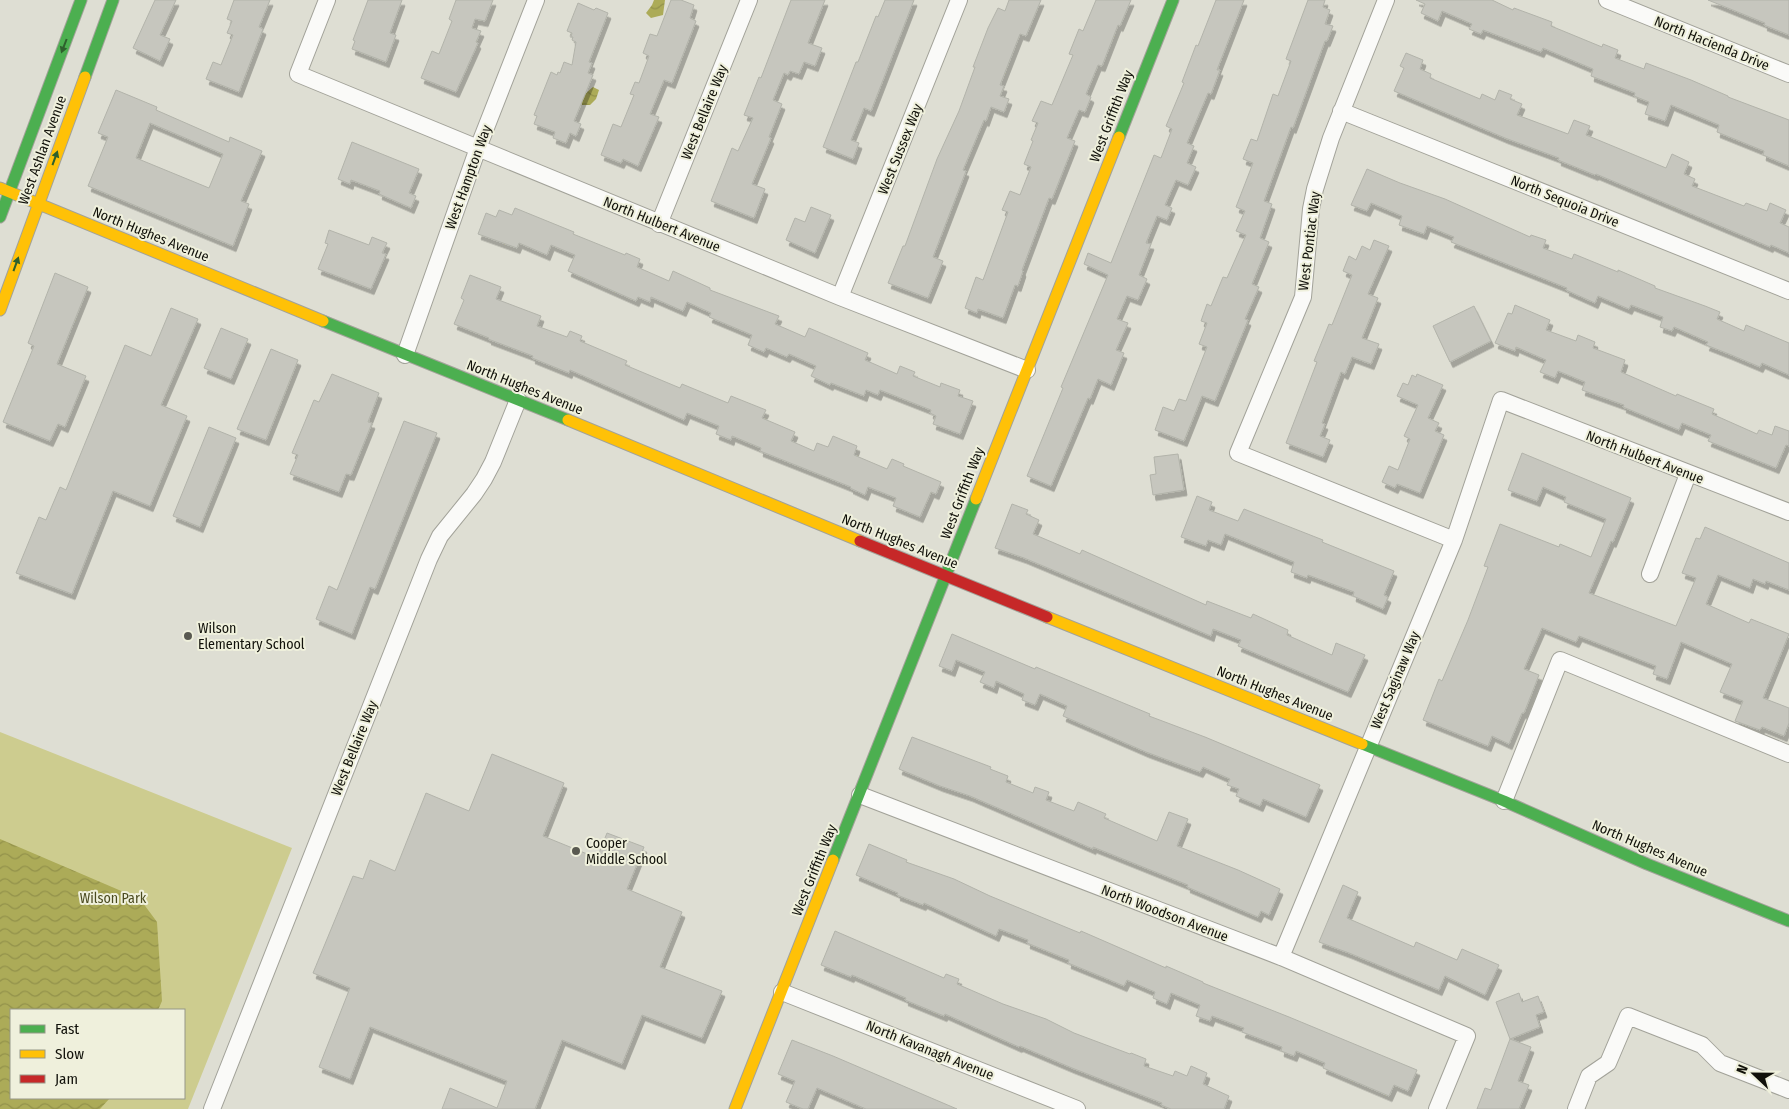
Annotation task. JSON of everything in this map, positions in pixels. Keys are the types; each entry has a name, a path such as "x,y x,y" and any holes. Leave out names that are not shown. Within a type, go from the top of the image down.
{"street":[{"name":"West Ashlan Avenue","path":"0,217 4,190 81,0"},
{"name":"West Ashlan Avenue","path":"0,310 113,0"},
{"name":"North Hulbert Avenue","path":"327,0 298,74 659,224 1027,370"},
{"name":"West Hampton Way","path":"405,355 478,148 536,0"},
{"name":"West Bellaire Way","path":"659,224 749,0"},
{"name":"West Sussex Way","path":"840,297 959,0"},
{"name":"West Griffith Way","path":"736,1109 1172,0"},
{"name":"West Pontiac Way","path":"1386,0 1341,111 1315,190 1311,209 1303,296 1238,453 1454,540"},
{"name":"North Hacienda Drive","path":"1607,0 1789,74"},
{"name":"North Sequoia Drive","path":"1341,111 1789,291"},
{"name":"North Hughes Avenue","path":"4,190 946,576 1504,801 1647,864 1789,921"},
{"name":"West Bellaire Way","path":"212,1109 429,559 440,536 484,479 493,462 518,400"},
{"name":"North Hulbert Avenue","path":"1501,400 1789,512"},
{"name":"West Saginaw Way","path":"1281,958 1367,746 1454,540 1501,400"},
{"path":"1650,574 1688,474"},
{"path":"1504,801 1560,660 1789,754"},
{"name":"North Woodson Avenue","path":"860,795 1281,958 1467,1036 1437,1109"},
{"name":"North Kavanagh Avenue","path":"782,992 1077,1109"},
{"path":"1576,1109 1589,1076 1608,1063 1628,1016 1702,1045 1720,1063 1789,1090"}],"green space":[{"name":"Wilson Park","path":"0,732 292,848 188,1109 0,1109"}],"water":[{"path":"654,0 665,0 663,15 651,18 646,13"},
{"path":"593,87 599,90 596,99 590,105 582,105 580,101"},
{"path":"0,839 140,899 157,922 162,1001 158,1009 10,1009 10,1099 109,1099 100,1109 0,1109"}],"building":[{"path":"155,0 176,0 160,35 170,39 160,61 133,48"},
{"path":"234,0 270,0 259,27 263,29 239,92 206,79 213,62 221,65 233,35 227,33 232,21 227,19"},
{"path":"368,0 402,0 390,33 396,35 386,62 352,49 355,41 353,40"},
{"path":"456,0 493,0 485,21 475,19 472,28 481,31 476,42 478,43 456,92 421,78 432,51 439,54 452,21 449,19"},
{"path":"671,0 681,0 694,5 690,18 696,21 672,83 664,80 650,114 659,117 638,166 623,159 621,163 601,155 613,124 621,127 634,95 630,94 635,82 639,83 649,56 643,53 650,34 657,36"},
{"path":"791,0 825,0 808,43 822,48 815,66 804,62 799,74 790,71 788,75 784,73 773,100 782,104 769,137 771,138 752,184 765,189 754,218 711,201 732,148 738,151 753,118 744,115 759,77 761,78"},
{"path":"885,0 914,0 871,111 864,108 851,140 859,143 853,159 823,147 856,62 858,62 876,16 878,17"},
{"path":"1009,0 1041,0 1026,36 1020,34 1000,85 1004,86 1000,96 1009,99 1004,112 991,107 963,170 966,171 933,257 943,261 928,298 888,283 903,246 905,246 937,159 959,111 988,28 998,8 1005,11"},
{"path":"1096,0 1131,0 1120,26 1118,25 1102,66 1098,65 1086,94 1091,97 1085,112 1079,110 1067,138 1075,141 1052,199 1049,198 1022,270 1018,286 1015,285 1003,318 978,309 977,313 965,308 976,277 983,280 1008,212 1002,210 1010,191 1020,195 1031,167 1024,164 1038,123 1032,121 1041,101 1052,105 1073,55 1069,54 1079,29 1083,31"},
{"path":"1216,0 1244,0 1217,70 1220,70 1211,94 1208,93 1187,143 1194,146 1187,163 1196,167 1188,185 1176,180 1165,205 1172,208 1167,220 1157,216 1146,243 1151,244 1139,275 1147,279 1138,300 1127,296 1117,319 1128,323 1116,350 1124,353 1111,385 1098,379 1090,399 1088,398 1051,486 1027,476 1063,388 1061,387 1108,275 1084,264 1088,253 1111,263 1154,155 1161,158 1172,129 1166,126 1184,83 1182,82 1196,45 1198,46"},
{"path":"1308,0 1325,0 1323,7 1330,10 1325,24 1333,26 1327,41 1325,41 1293,128 1291,127 1264,201 1272,204 1260,238 1269,242 1252,284 1259,287 1245,319 1248,320 1215,401 1202,396 1184,441 1155,430 1163,407 1174,411 1179,399 1186,401 1207,347 1199,344 1207,323 1201,321 1207,304 1211,306 1223,277 1227,278 1246,235 1236,231 1245,211 1236,207 1253,163 1243,159 1251,139 1257,141 1273,94 1278,96 1291,61 1286,59"},
{"path":"1416,0 1492,0 1513,10 1514,8 1552,22 1551,26 1602,47 1603,44 1618,50 1615,58 1644,69 1646,63 1789,120 1789,166 1763,155 1764,151 1717,132 1719,125 1671,105 1665,121 1645,114 1649,102 1634,96 1635,93 1591,76 1593,69 1543,48 1541,52 1483,30 1481,34 1469,29 1472,24 1442,11 1438,21 1421,13 1425,4"},
{"path":"1708,0 1789,0 1789,35 1764,25 1765,23"},
{"path":"578,3 594,10 596,8 608,13 589,62 592,63 588,73 593,75 574,121 581,124 576,136 570,133 566,143 553,138 555,132 534,124 537,116 534,115 551,72 557,75 558,72 560,73 564,62 572,65 576,42 572,40 572,33 567,31"},
{"path":"1406,53 1423,60 1420,69 1431,74 1430,78 1480,99 1482,94 1495,100 1499,90 1512,95 1510,99 1522,104 1517,115 1568,134 1574,120 1590,126 1586,135 1666,168 1672,154 1689,162 1684,174 1695,179 1692,186 1744,206 1746,203 1767,211 1770,203 1786,210 1780,223 1789,227 1789,253 1771,245 1770,247 1394,91 1404,68 1400,66"},
{"path":"116,90 157,107 156,110 229,142 230,137 262,151 241,201 249,204 233,246 88,186 108,137 98,133","holes":["150,123 223,154 209,188 136,158"]},
{"path":"352,142 419,169 409,193 416,196 411,208 379,194 380,191 351,180 350,184 338,179"},
{"path":"1367,169 1445,199 1530,237 1531,235 1546,240 1543,248 1572,259 1574,254 1618,272 1618,270 1655,286 1655,288 1720,312 1717,319 1744,331 1746,325 1789,343 1789,375 1762,363 1760,367 1706,345 1708,342 1674,327 1672,331 1660,327 1663,317 1631,305 1629,309 1598,296 1595,303 1566,290 1567,288 1451,242 1454,237 1427,226 1424,234 1399,225 1402,216 1371,203 1367,211 1351,205"},
{"path":"811,207 831,215 815,253 786,240 795,218 805,222"},
{"path":"515,208 574,232 573,234 640,259 637,267 669,281 673,271 710,288 710,290 779,316 775,324 805,337 809,328 868,353 865,360 897,374 900,366 915,372 913,376 940,387 941,383 960,390 958,396 973,401 960,434 933,424 936,416 930,413 931,410 880,390 878,395 866,390 864,396 831,383 830,385 811,376 816,366 789,354 787,357 766,348 764,352 748,345 752,335 709,317 711,313 687,302 683,311 651,297 650,302 638,297 636,301 568,271 575,255 551,245 547,255 519,243 517,248 478,234 486,213 496,217 499,210 512,215"},
{"path":"329,230 369,245 372,237 387,243 382,253 386,254 371,289 318,269 328,244 325,243"},
{"path":"1374,240 1389,246 1368,294 1378,298 1362,338 1379,344 1371,364 1352,357 1345,374 1341,372 1322,423 1325,424 1320,436 1330,440 1323,457 1286,443 1317,362 1314,361 1329,324 1332,325 1352,275 1343,271 1349,256 1356,260 1362,246 1370,250"},
{"path":"55,273 88,287 57,364 86,376 65,427 58,424 50,441 3,422 34,346 28,343"},
{"path":"470,275 501,287 496,299 541,316 537,326 567,337 570,331 582,336 580,341 627,361 625,365 680,388 682,384 728,403 731,396 766,410 762,418 795,432 791,441 814,451 817,443 828,447 833,436 857,446 854,455 887,469 892,459 904,464 903,466 941,482 936,494 931,492 920,517 893,506 896,498 868,487 865,495 851,487 760,451 761,448 732,436 731,440 716,434 719,426 687,413 684,420 570,370 569,373 532,358 533,356 454,324 464,300 461,298"},
{"path":"1515,305 1550,320 1546,330 1576,341 1578,335 1595,342 1593,348 1625,360 1621,372 1676,396 1677,394 1714,409 1712,414 1757,434 1759,430 1772,435 1775,426 1789,431 1789,446 1786,445 1776,468 1708,441 1711,435 1682,423 1679,430 1623,407 1624,405 1582,390 1585,382 1558,371 1555,378 1540,372 1546,360 1516,347 1515,351 1495,343 1508,313 1512,314"},
{"path":"1474,306 1491,341 1450,362 1433,326"},
{"path":"171,308 198,319 161,405 187,416 150,506 113,491 72,594 16,573 39,517 46,520 60,487 66,490 125,345 151,356"},
{"path":"221,328 248,339 231,379 204,368"},
{"path":"271,349 298,360 266,440 237,429"},
{"path":"332,374 379,393 368,422 372,423 351,475 346,474 339,492 290,474 298,455 292,453 314,400 319,402"},
{"path":"1417,374 1443,385 1428,418 1439,423 1435,431 1444,435 1420,493 1397,484 1395,488 1382,482 1389,466 1398,470 1410,439 1404,436 1418,405 1397,396 1403,383 1408,385 1412,375 1416,377"},
{"path":"404,421 437,433 375,589 370,587 352,634 316,619 329,586 337,590"},
{"path":"209,427 236,438 200,527 173,516"},
{"path":"1522,453 1631,498 1589,593 1676,626 1696,578 1682,573 1696,538 1700,539 1705,527 1789,563 1789,590 1766,581 1765,584 1753,579 1750,588 1718,575 1706,604 1749,623 1751,619 1789,634 1763,698 1789,708 1789,723 1784,736 1762,727 1760,730 1735,721 1743,701 1720,692 1732,664 1681,642 1667,679 1653,674 1656,666 1579,636 1576,642 1542,628 1524,669 1539,675 1509,744 1492,736 1488,746 1423,720 1439,679 1442,681 1468,620 1488,567 1484,566 1500,524 1559,547 1560,544 1591,557 1606,519 1564,502 1566,497 1543,487 1537,501 1508,490"},
{"path":"1178,454 1184,490 1153,495 1150,475 1156,474 1154,457"},
{"path":"1197,496 1212,502 1209,510 1238,521 1244,509 1323,540 1322,542 1394,571 1384,595 1388,597 1383,609 1353,596 1354,592 1308,575 1307,578 1291,572 1294,562 1225,534 1221,545 1208,540 1206,546 1181,537"},
{"path":"1012,504 1028,510 1026,514 1039,520 1033,534 1080,554 1082,550 1206,605 1207,601 1251,618 1253,614 1288,630 1287,635 1332,655 1336,643 1365,655 1348,692 1238,646 1241,640 1213,629 1211,636 1024,558 995,548"},
{"path":"952,634 1320,785 1306,817 1263,799 1260,806 1236,796 1239,789 1227,785 1230,779 1203,767 1200,772 1146,752 1063,716 1067,706 1040,694 1035,705 1022,700 1024,694 996,681 994,688 980,682 985,672 956,660 952,671 939,666"},
{"path":"912,737 991,767 990,769 1008,776 1006,782 1033,793 1035,787 1049,792 1046,800 1074,811 1078,802 1106,814 1104,818 1157,841 1169,812 1188,819 1177,846 1280,889 1269,915 1261,911 1258,917 1187,887 1188,885 1093,847 1093,849 970,796 899,769"},
{"path":"492,754 564,783 543,836 597,858 607,833 644,847 627,889 682,912 660,967 722,991 702,1038 642,1015 622,1064 562,1040 535,1109 442,1109 450,1088 497,1108 507,1081 370,1027 350,1079 319,1067 350,988 313,973 353,876 363,879 370,860 395,871 426,793 469,811"},
{"path":"869,844 907,860 906,862 954,879 990,896 1080,933 1081,931 1166,968 1166,966 1203,983 1417,1070 1408,1091 1394,1085 1389,1096 1323,1068 1325,1063 1296,1051 1294,1056 1281,1051 1282,1047 1242,1032 1244,1028 1212,1016 1210,1021 1196,1016 1200,1005 1171,993 1167,1004 1153,998 1155,992 1127,980 1124,986 1068,963 1069,960 1027,943 1028,940 999,929 996,936 924,903 923,905 897,895 898,893 856,875"},
{"path":"1343,885 1358,892 1347,918 1414,947 1416,942 1457,960 1462,949 1499,965 1485,995 1445,976 1439,990 1319,942"},
{"path":"835,931 944,978 946,974 959,979 957,984 1003,1004 1046,1019 1074,1033 1146,1059 1144,1066 1173,1076 1175,1071 1187,1076 1191,1066 1207,1073 1203,1084 1229,1096 1224,1109 1171,1109 1161,1105 1162,1103 1019,1047 945,1014 944,1016 905,1000 906,998 852,975 851,977 821,965"},
{"path":"1519,993 1522,1002 1538,996 1544,1012 1536,1015 1540,1027 1510,1039 1496,1002"},
{"path":"1510,1039 1531,1047 1518,1081 1529,1085 1519,1109 1477,1109 1485,1088 1491,1090"},
{"path":"792,1040 957,1109 866,1109 817,1088 808,1109 803,1109 786,1102 795,1081 778,1074"}],"traffic: fast":[{"path":"0,217 81,0"},
{"path":"85,77 113,0"},
{"path":"1119,137 1173,0"},
{"path":"323,321 568,420"},
{"path":"833,860 976,499"},
{"path":"1362,744 1504,801 1647,864 1789,921"}],"traffic: slow":[{"path":"0,310 85,77"},
{"path":"976,499 1119,137"},
{"path":"0,188 323,321"},
{"path":"568,420 860,541"},
{"path":"1047,617 1362,744"},
{"path":"735,1109 833,860"}],"traffic: jam":[{"path":"860,541 1047,617"}],"place":[{"name":"Wilson Elementary School","path":"188,636"},
{"name":"Cooper Middle School","path":"576,851"}]}
